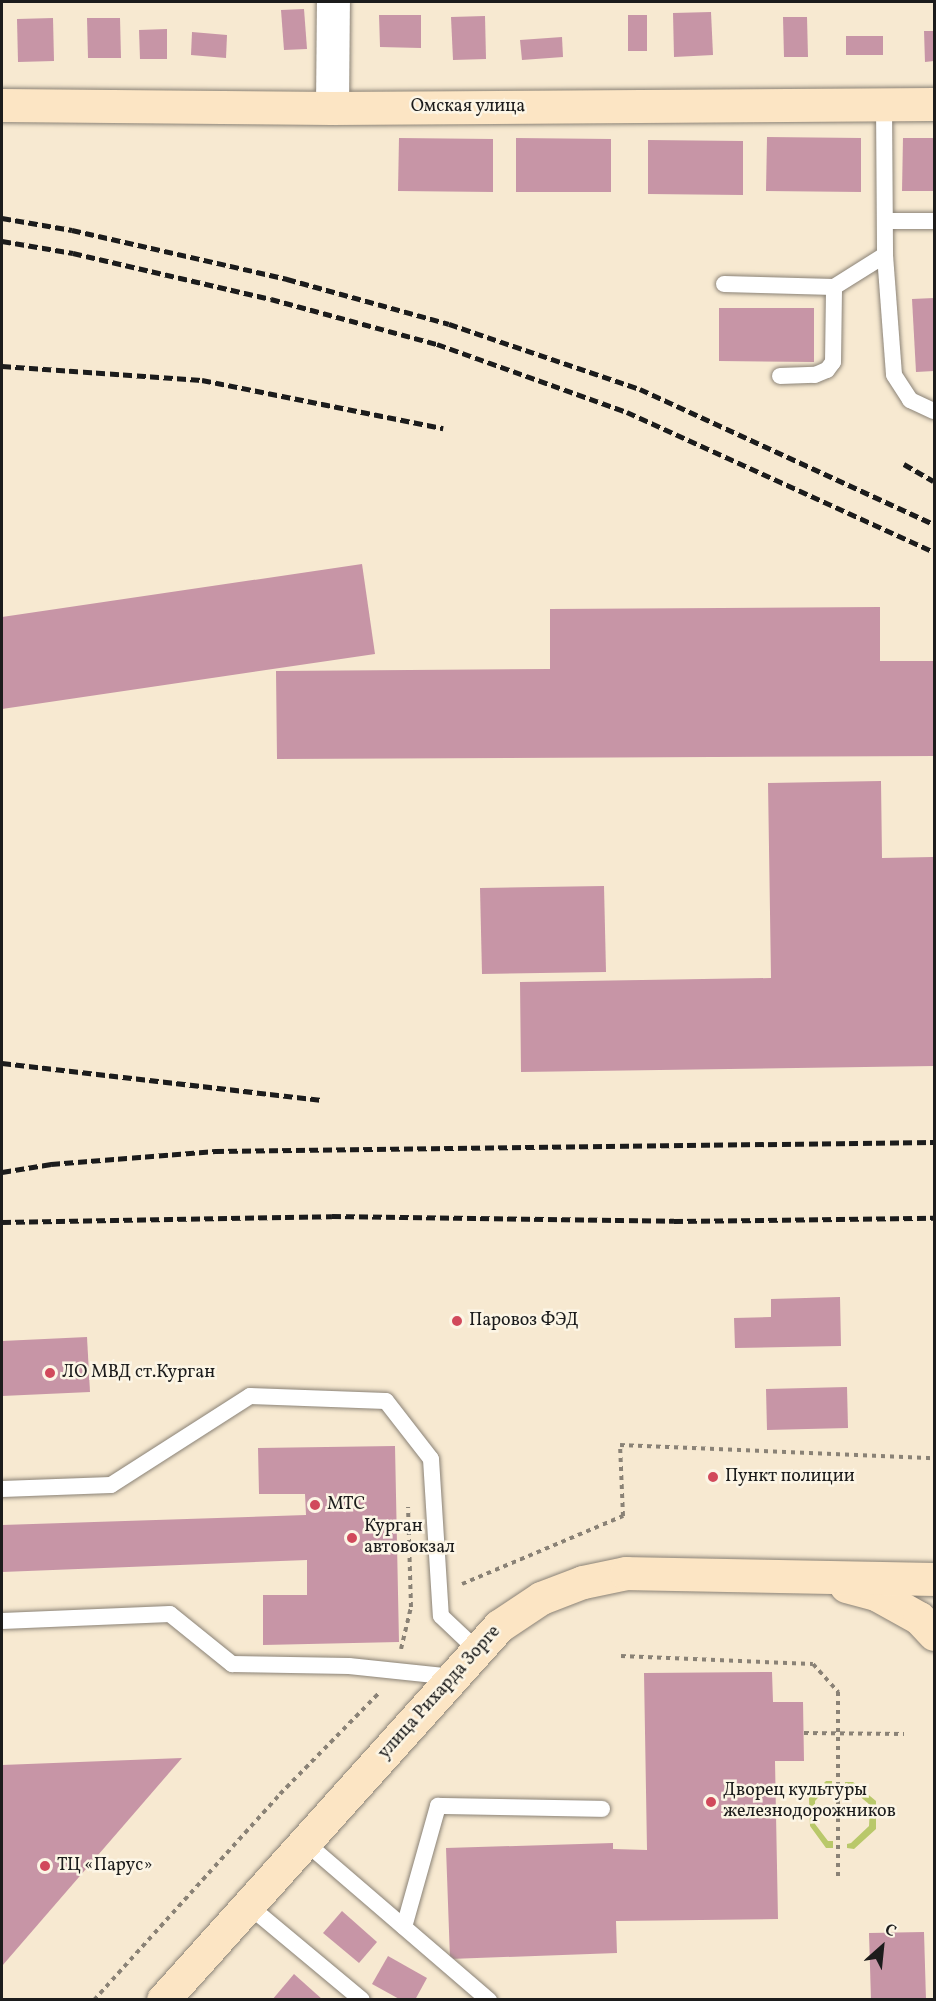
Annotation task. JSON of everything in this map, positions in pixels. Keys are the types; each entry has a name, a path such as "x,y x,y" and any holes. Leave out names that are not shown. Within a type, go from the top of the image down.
{"main road":[{"name":"Омская улица","path":"2,105 332,108 934,104"},
{"name":"улица Рихарда Зорге","path":"163,2000 499,1626 541,1598 583,1582 626,1574 666,1572 810,1576"},
{"path":"810,1576 934,1579"},
{"path":"810,1576 876,1594 919,1618 934,1634"}],"street":[{"path":"332,108 333,2"}],"lane":[{"path":"884,104 885,255 894,375 910,400 934,411"},
{"path":"885,221 934,221"},
{"path":"724,284 834,287 885,255"},
{"path":"780,376 815,375 827,370 833,362 834,287"},
{"path":"2,1489 111,1485 250,1396 387,1401 431,1459 441,1616 477,1650"},
{"path":"2,1621 170,1614 232,1664 349,1666 453,1677"},
{"path":"404,1927 438,1806 602,1809"},
{"path":"305,1842 489,2000"},
{"path":"248,1905 362,2000"}],"path":[{"path":"411,1607 623,1516 620,1445 934,1458"},
{"path":"94,2000 280,1794 382,1690 396,1671 411,1607 408,1505"},
{"path":"621,1656 813,1664 838,1692 838,1878"},
{"path":"804,1732 904,1734"}],"green space":[{"path":"826,1781 832,1781 832,1786 828,1787 815,1801 815,1824 828,1841 833,1841 833,1848 826,1848 810,1826 809,1798"},
{"path":"845,1782 853,1782 876,1801 876,1829 854,1849 847,1848 847,1844 869,1826 870,1805 850,1788 845,1788"}],"building":[{"path":"304,9 307,49 284,50 281,10"},
{"path":"711,12 713,55 674,57 673,13"},
{"path":"379,15 421,15 421,48 380,47"},
{"path":"628,15 647,15 647,51 628,51"},
{"path":"485,16 486,59 453,60 451,17"},
{"path":"783,17 807,17 808,57 784,57"},
{"path":"53,18 54,61 18,62 17,19"},
{"path":"87,18 120,18 121,58 88,58"},
{"path":"167,29 167,59 140,59 139,30"},
{"path":"924,31 934,31 934,61 925,62"},
{"path":"192,32 227,35 226,58 191,55"},
{"path":"846,36 883,36 883,55 846,55"},
{"path":"562,37 563,57 522,60 520,40"},
{"path":"767,137 861,138 861,192 766,191"},
{"path":"399,138 493,139 493,192 398,191"},
{"path":"516,138 611,139 611,192 516,192"},
{"path":"903,138 934,138 934,191 902,191"},
{"path":"648,140 743,141 743,195 648,194"},
{"path":"934,298 934,371 916,372 912,299"},
{"path":"719,308 814,308 814,362 719,361"},
{"path":"362,564 375,654 2,709 2,617"},
{"path":"880,607 880,661 934,661 934,756 277,759 276,671 550,669 550,609"},
{"path":"881,781 882,858 933,857 934,1066 521,1072 520,982 771,978 768,783"},
{"path":"604,886 606,972 482,974 480,888"},
{"path":"840,1297 841,1346 735,1348 734,1318 771,1317 771,1299"},
{"name":"ЛО МВД ст.Курган","path":"87,1337 90,1392 2,1396 2,1341"},
{"path":"847,1387 848,1428 767,1430 766,1389"},
{"name":"Курган автовокзал","path":"395,1446 399,1642 263,1645 263,1595 307,1595 307,1560 2,1572 2,1525 306,1515 305,1494 259,1494 258,1448"},
{"name":"Дворец культуры железнодорожников","path":"772,1672 773,1702 803,1702 804,1761 775,1761 778,1919 616,1921 617,1953 450,1959 446,1848 613,1843 613,1849 647,1850 644,1673"},
{"name":"ТЦ «Парус»","path":"182,1758 2,1966 2,1765"},
{"path":"342,1911 377,1942 359,1963 323,1933"},
{"path":"924,1932 926,2000 871,2000 869,1933"},
{"path":"388,1956 427,1978 415,2000 401,2000 372,1984"},
{"path":"294,1974 323,2000 272,2000"}],"railway":[{"path":"2,218 72,230 287,279 449,324 640,389 934,524"},
{"path":"2,241 73,253 271,299 437,344 627,412 934,552"},
{"path":"2,366 202,380 443,428"},
{"path":"904,464 934,481"},
{"path":"2,1063 320,1100"},
{"path":"2,1172 51,1164 215,1151 934,1142"},
{"path":"2,1222 332,1216 674,1221 934,1218"}],"place":[{"name":"Паровоз ФЭД","path":"457,1321"},
{"name":"ЛО МВД ст.Курган","path":"50,1373"},
{"name":"Пункт полиции","path":"713,1477"},
{"name":"МТС","path":"315,1505"},
{"name":"Курган автовокзал","path":"352,1538"},
{"name":"Дворец культуры железнодорожников","path":"711,1802"},
{"name":"ТЦ «Парус»","path":"45,1866"}]}
